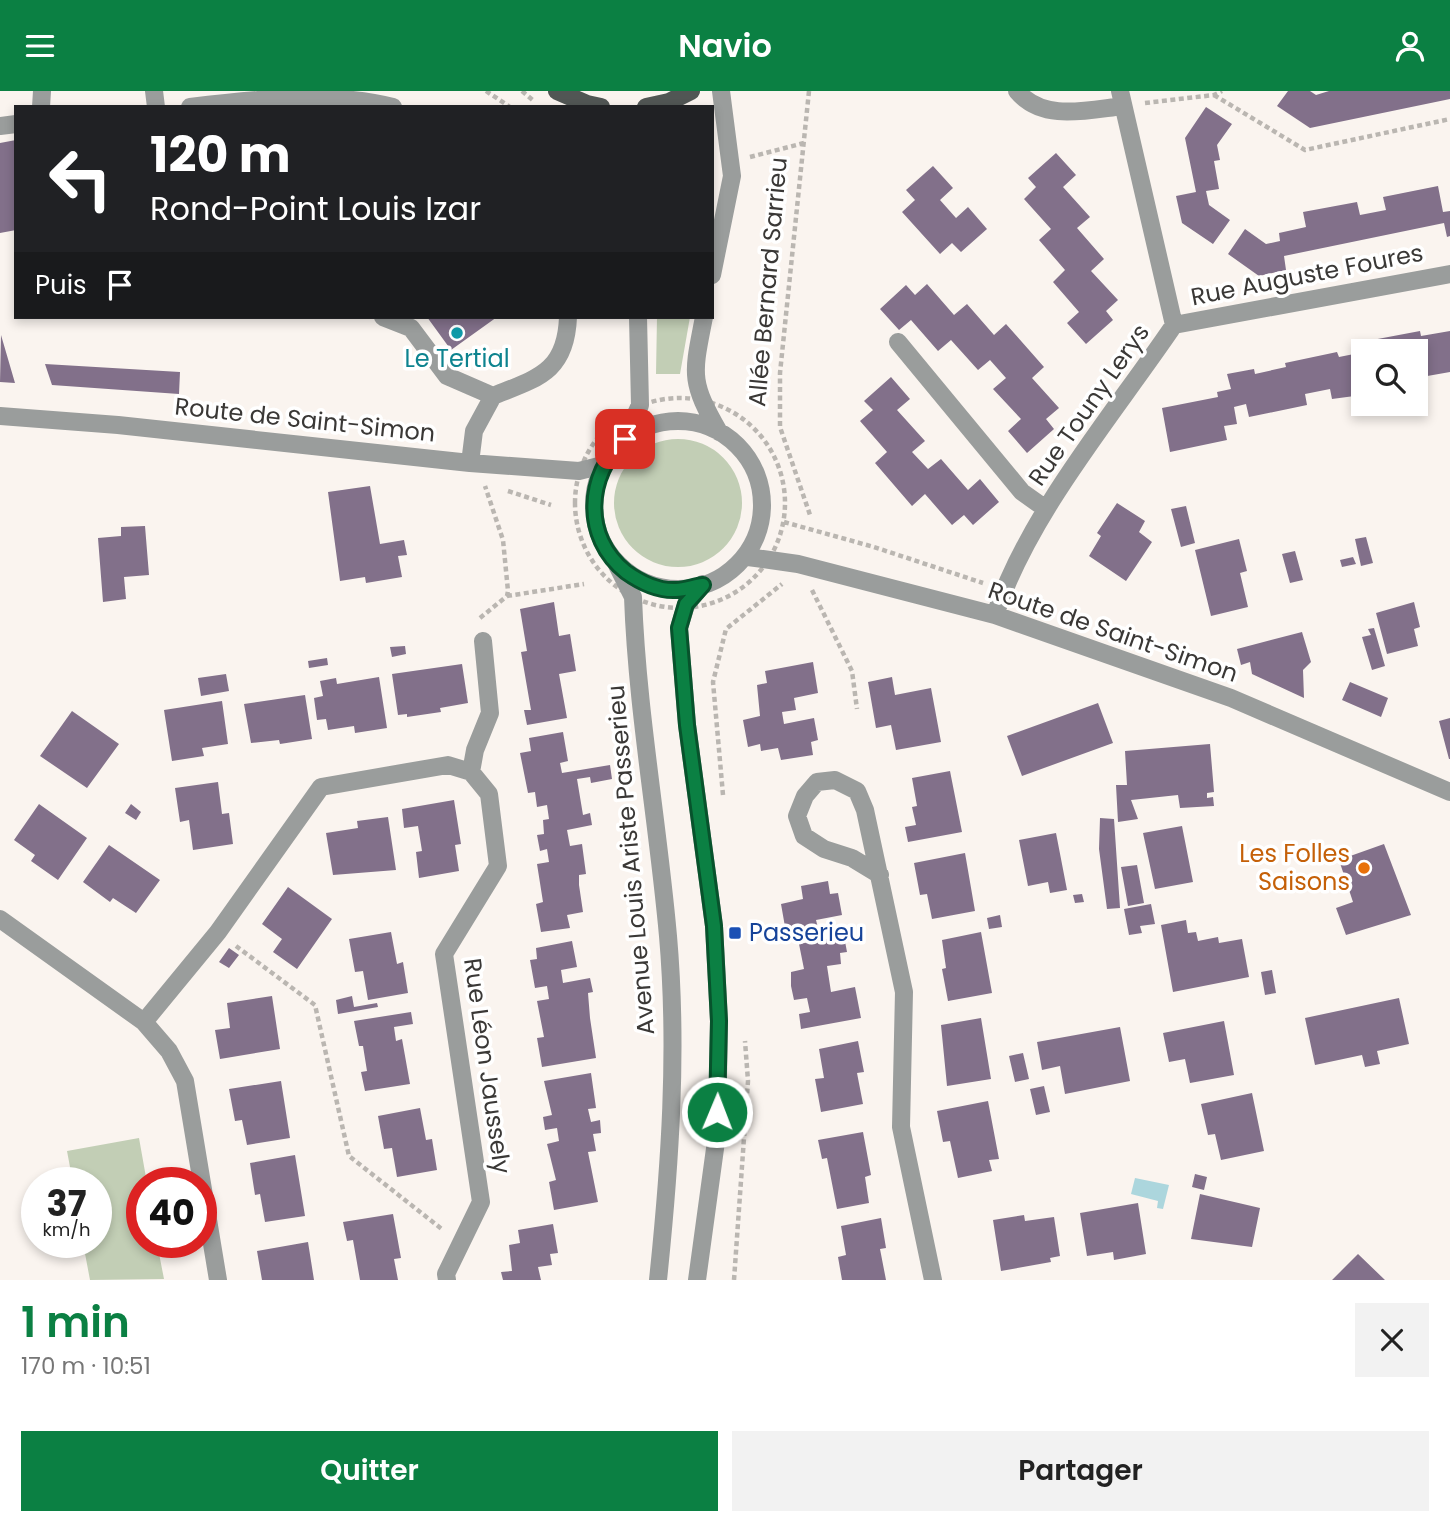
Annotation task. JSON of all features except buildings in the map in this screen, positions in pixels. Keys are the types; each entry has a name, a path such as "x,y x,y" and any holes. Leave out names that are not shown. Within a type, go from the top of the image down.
{"main road":[{"path":"654,105 691,91"},
{"path":"562,97 593,105"}],"street":[{"name":"Allée Bernard Sarrieu","path":"714,264 733,162 721,91"},
{"path":"1017,91 1027,103 1063,113 1122,98"},
{"path":"211,105 326,94 370,98 388,105"},
{"name":"Rue Touny Lerys","path":"995,615 1003,590 1046,509 1174,325 1122,98"},
{"name":"Rue Auguste Foures","path":"1174,325 1450,274"},
{"path":"388,319 411,328 447,376 493,396"},
{"path":"470,463 474,431 493,396 543,377 567,342 568,319"},
{"path":"625,439 661,422 701,424 719,432 743,450 757,476 764,511 748,557 723,578 703,585 676,590 654,587 634,578 617,565 599,536 594,519 595,491 603,465 625,439 640,405 638,319"},
{"name":"Allée Bernard Sarrieu","path":"704,319 695,362 699,399 719,432"},
{"path":"898,342 1022,492 1046,509"},
{"name":"Route de Saint-Simon","path":"0,416 118,425 470,463 579,471 603,465"},
{"name":"Route de Saint-Simon","path":"748,557 798,564 995,615 1197,685 1450,792"},
{"name":"Avenue Louis Ariste Passerieu","path":"617,565 633,597 668,938 674,1069 671,1154 658,1280"},
{"path":"697,1280 717,1134 719,1021 714,926 687,725 679,628 685,608 703,585"},
{"path":"144,1022 218,932 321,787 448,765 471,772 475,750 490,713 483,641"},
{"name":"Rue Léon Jaussely","path":"447,1280 446,1273 481,1202 444,954 498,866 489,795 471,772"},
{"path":"880,875 852,858 824,849 804,836 797,816 805,796 817,782 835,781 857,791 865,810 880,875 904,992 901,1127 933,1280"},
{"path":"0,919 144,1022 169,1051 185,1081 218,1280"}],"path":[{"path":"486,91 507,105"},
{"path":"522,91 539,105"},
{"name":"Allée Bernard Sarrieu","path":"809,91 780,373 780,427 810,515"},
{"path":"1122,98 1214,95 1222,91"},
{"path":"1214,95 1305,150 1450,119"},
{"path":"733,162 804,143"},
{"path":"669,398 699,399 731,411 758,432 776,460 785,493 784,522 769,559 753,579 733,594 710,604 685,608 658,606 633,597 603,575 583,544 574,508 579,471 591,446 612,421 640,405 669,398"},
{"path":"495,487 484,483 503,540 507,596"},
{"path":"506,490 551,505"},
{"name":"Route de Saint-Simon","path":"784,522 874,547 1003,590"},
{"path":"807,581 852,671 857,709"},
{"path":"483,641 477,620 507,596 584,584"},
{"path":"218,932 315,1005 349,1156 460,1244"}],"green space":[{"path":"657,319 690,319 680,374 656,374"},
{"path":"678,439 703,444 723,458 737,478 742,503 737,528 723,548 703,562 678,567 653,562 633,548 619,528 614,503 619,478 633,458 653,444"},
{"path":"139,1138 144,1167 126,1167 126,1258 160,1258 164,1279 90,1280 86,1258 112,1258 112,1167 70,1167 67,1151"}],"water":[{"path":"1135,1178 1169,1185 1163,1209 1157,1208 1158,1201 1131,1194"}],"place":[{"name":"Le Tertial","path":"457,333"},
{"name":"Les Folles Saisons","path":"1364,868"},
{"name":"Passerieu","path":"735,933"}],"route":[{"path":"625,439 603,465 596,482 594,519 607,551 617,565 634,578 654,587 676,590 703,585 686,604 679,628 687,725 714,926 719,1021 717,1112"}]}
